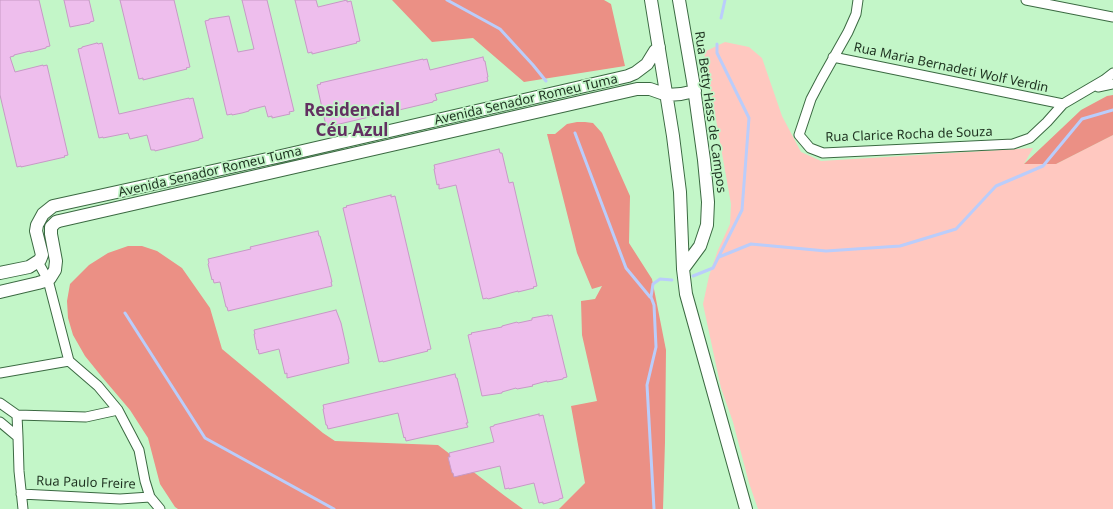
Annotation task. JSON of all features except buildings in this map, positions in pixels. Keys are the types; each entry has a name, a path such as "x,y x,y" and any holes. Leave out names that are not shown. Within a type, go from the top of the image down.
{"street":[{"path":"651,0 667,95 680,192 683,269 686,294 746,509"},
{"name":"Rua Betty Hass de Campos","path":"679,0 695,91 708,202 707,225 700,246 683,269"},
{"name":"Rua Clarice Rocha de Souza","path":"858,0 856,14 812,99 799,135 810,148 823,154 1014,144 1030,138 1063,104 1104,80 1113,73"},
{"path":"1026,0 1113,17"},
{"name":"Avenida Senador Romeu Tuma","path":"38,262 42,255 36,231 37,225 43,214 53,206 289,154 628,76 647,64 655,50 659,47"},
{"name":"Rua Maria Bernadeti Wolf Verdin","path":"833,56 1063,104"},
{"name":"Rua Clarice Rocha de Souza","path":"1085,91 1113,84"},
{"name":"Avenida Senador Romeu Tuma","path":"48,280 53,275 56,266 51,227 59,220 637,89 650,89 667,95"},
{"path":"667,95 695,91"},
{"path":"0,273 29,267 38,262 48,280 69,361 98,386 118,410 139,450 145,481 150,497 160,509"},
{"path":"0,292 48,280"},
{"path":"0,373 69,361"},
{"path":"0,403 17,415 86,417 118,410"},
{"path":"17,415 23,509"},
{"path":"0,422 18,437"},
{"name":"Rua Paulo Freire","path":"21,494 120,499 150,497"}],"shaded area":[{"path":"392,0 604,0 611,4 625,66 524,82 473,38 432,42"},
{"path":"725,42 749,47 762,58 782,116 801,152 821,161 1033,148 1024,164 1056,164 1113,135 1113,509 758,509 749,483 733,422 721,388 703,304 709,276 718,250 730,224 731,204 704,52"},
{"path":"1113,95 1113,135 1056,164 1024,164 1081,110 1107,96"},
{"path":"577,122 593,123 602,133 630,196 629,243 652,279 666,350 663,509 559,509 585,483 571,406 597,401 582,335 581,301 595,299 602,286 592,289 577,253 547,134 555,134 567,124"},
{"path":"128,246 142,246 157,251 182,268 210,308 222,349 323,433 335,441 438,445 523,509 178,509 175,507 160,484 148,438 130,410 85,356 73,335 68,318 67,301 70,284 89,265 108,253"}],"waterway":[{"path":"447,0 500,29 546,81"},
{"path":"721,18 725,0"},
{"path":"693,276 713,268 742,210 749,118 717,53 717,44"},
{"path":"719,257 751,244 826,251 900,246 956,229 996,186 1043,166 1082,119 1113,110"},
{"path":"575,133 626,268 650,297"},
{"path":"654,509 647,385 656,347 654,305 651,297 653,284 660,279 672,280"},
{"path":"125,313 205,438 334,509"}],"district":[{"name":"Residencial Céu Azul","path":"352,121"}]}
